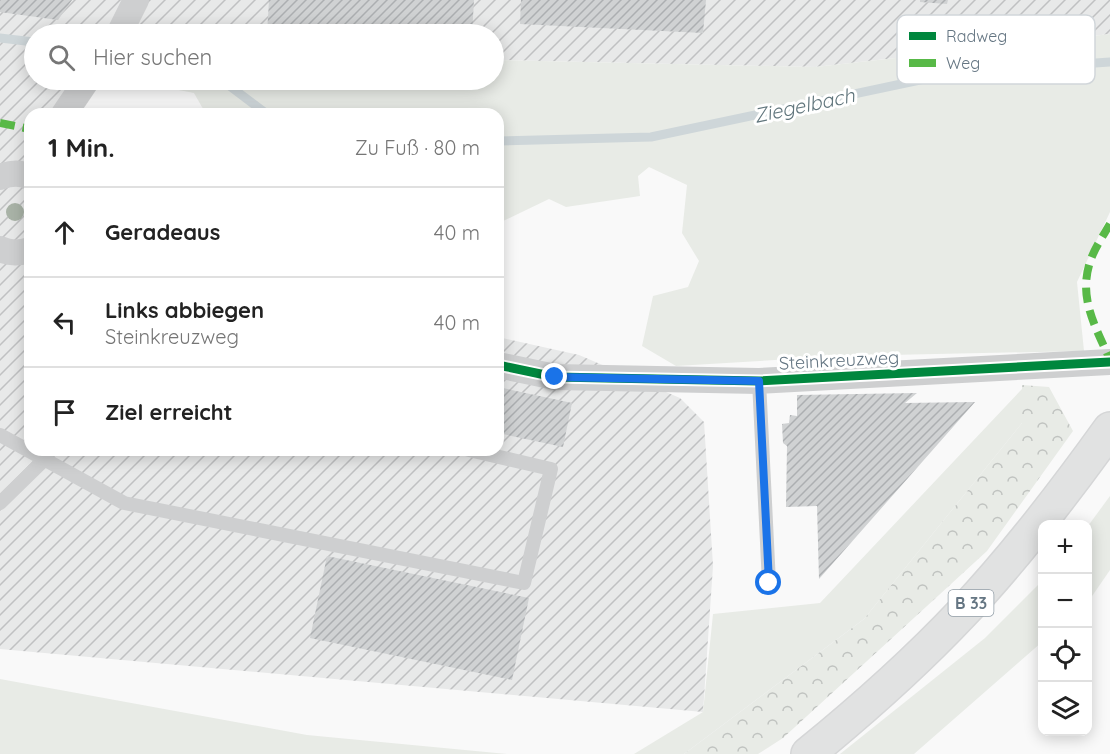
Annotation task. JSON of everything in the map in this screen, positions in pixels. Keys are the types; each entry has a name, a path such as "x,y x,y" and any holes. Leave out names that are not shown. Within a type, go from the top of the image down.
{"main road":[{"name":"B 33","path":"808,754 883,690 964,611 1017,552 1067,489 1110,429"}],"street":[{"path":"123,24 136,0"},
{"path":"68,108 80,90"},
{"path":"0,249 5,252 24,252"},
{"name":"Steinkreuzweg","path":"504,366 555,377 759,381 1110,362"}],"lane":[{"path":"759,381 769,583"},
{"path":"0,435 24,445"},
{"path":"0,503 45,456"},
{"path":"48,456 124,503 524,583 551,469 495,456"}],"shaded area":[{"path":"0,0 1110,0 1110,34 1095,36 1095,15 897,15 897,58 815,67 504,60 504,24 24,24 24,90 96,90 84,108 24,108 24,456 504,456 504,338 579,355 680,398 704,422 713,566 703,712 0,649"}],"green space":[{"path":"1110,34 1110,212 1077,282 1084,351 842,356 676,366 642,346 653,296 688,287 699,261 682,233 687,185 649,167 638,176 640,196 566,207 549,199 504,221 504,108 203,108 194,93 178,90 504,90 504,60 815,67 897,58 897,84 1095,84 1095,36"},
{"path":"1022,385 1049,387 1073,431 987,551 783,738 758,754 684,754 864,619 1022,423"},
{"path":"1022,389 1022,423 864,619 684,754 634,754 703,712 713,614 820,603"},
{"path":"1110,496 1110,570 1092,596 1092,574 1092,521"},
{"path":"1038,585 1038,646 914,754 840,754 985,638"},
{"path":"0,679 307,735 507,754 0,754"}],"building":[{"path":"0,0 72,0 58,20 0,12"},
{"path":"269,0 474,0 473,24 268,24"},
{"path":"521,0 706,0 703,33 520,24"},
{"path":"920,0 948,0 947,4 920,2"},
{"path":"504,388 572,403 563,447 504,434"},
{"path":"917,393 905,403 975,402 819,579 817,506 786,507 787,446 783,443 782,424 789,423 790,415 797,416 797,395"},
{"path":"327,556 529,598 512,680 310,638"}],"waterway":[{"name":"Ziegelbach","path":"0,38 24,41"},
{"name":"Ziegelbach","path":"1095,63 1110,62"},
{"name":"Ziegelbach","path":"504,141 651,137 901,84"},
{"name":"Ziegelbach","path":"235,90 259,108"}],"marked path":[{"path":"0,123 24,128"},
{"path":"1110,224 1092,257 1086,288 1090,312 1110,360"}],"cycle path":[{"path":"504,366 555,377 759,381 1110,362"}],"route":[{"path":"555,377 759,381 769,583"}]}
